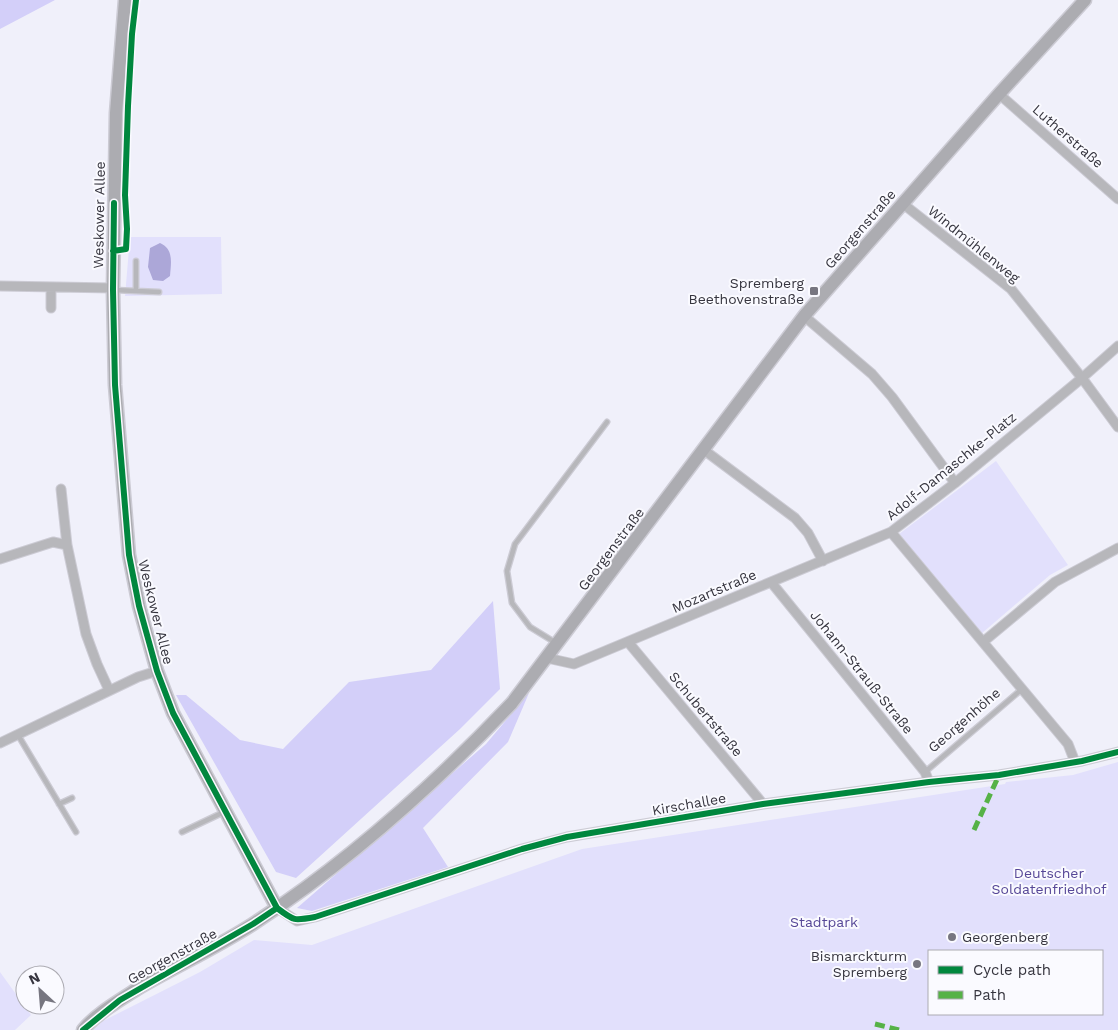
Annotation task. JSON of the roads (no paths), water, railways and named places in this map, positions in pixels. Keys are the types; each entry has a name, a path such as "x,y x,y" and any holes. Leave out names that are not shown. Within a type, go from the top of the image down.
{"main road":[{"name":"Weskower Allee","path":"124,0 116,113 113,289 115,385 129,554 139,606 157,671 173,713 277,908"},
{"name":"Georgenstraße","path":"83,1030 120,1000 246,928 303,890 393,817 478,739 512,703 547,658 804,316 902,203 1085,0"}],"street":[{"name":"Lutherstraße","path":"999,94 1118,199"},
{"name":"Windmühlenweg","path":"902,203 1010,289 1082,378"},
{"path":"0,286 113,289"},
{"path":"51,287 51,308"},
{"path":"804,316 872,374 892,398 955,484"},
{"name":"Adolf-Damaschke-Platz","path":"983,642 891,532 955,484 1118,346"},
{"path":"1082,378 1118,427"},
{"path":"704,450 795,518 808,533 823,560"},
{"path":"60,489 67,545 86,634 109,690"},
{"name":"Mozartstraße","path":"547,658 574,664 891,532"},
{"path":"0,559 53,542 67,545"},
{"path":"983,642 1055,582 1118,548"},
{"name":"Johann-Strauß-Straße","path":"771,582 924,772 929,782"},
{"name":"Schubertstraße","path":"628,642 763,804"},
{"name":"Georgenhöhe","path":"983,642 1068,744 1075,762"},
{"path":"0,743 138,676 157,671"},
{"name":"Kirschallee","path":"277,908 297,921 315,917 567,837 763,804 929,782 999,775 1075,762 1118,752"}],"lane":[{"path":"136,261 136,291"},
{"path":"113,289 159,292"},
{"path":"557,644 530,626 512,603 507,571 516,544 607,422"},
{"name":"Georgenhöhe","path":"924,772 1022,689"},
{"path":"18,734 76,832"},
{"path":"59,804 72,798"},
{"path":"182,832 226,811"}],"place":[{"name":"Spremberg Beethovenstraße","path":"814,291"},
{"name":"Georgenberg","path":"952,937"},
{"name":"Bismarckturm Spremberg","path":"917,964"}],"park label":[{"name":"Deutscher Soldatenfriedhof","path":"1049,882"},
{"name":"Stadtpark","path":"824,922"}]}
